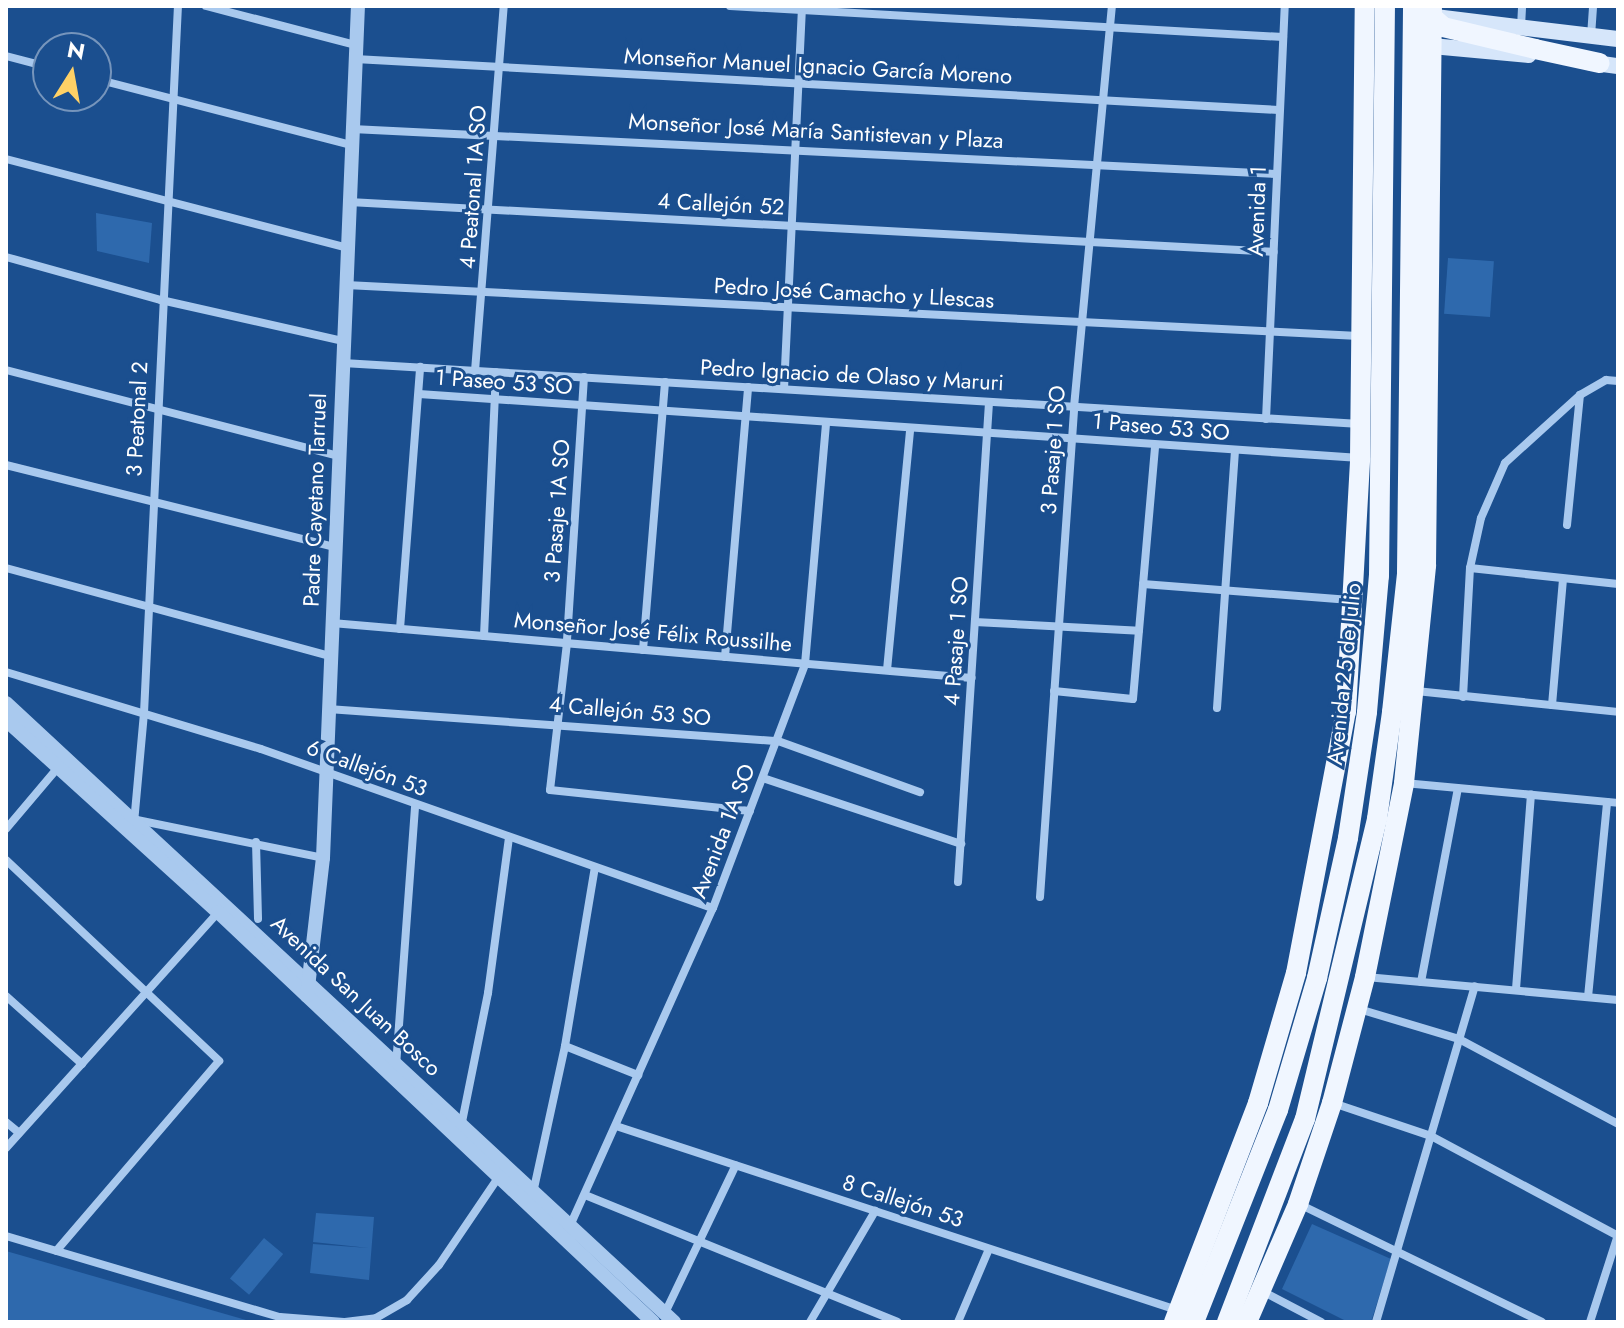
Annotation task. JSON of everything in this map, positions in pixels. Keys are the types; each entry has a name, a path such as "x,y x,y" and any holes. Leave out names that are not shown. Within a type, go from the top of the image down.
{"main road":[{"name":"Avenida 25 de Julio","path":"1182,1318 1258,1103 1296,973 1344,727 1356,600 1365,6"},
{"name":"Avenida 25 de Julio","path":"1182,1318 1228,1243 1278,1110 1317,978 1348,838 1367,712 1379,576 1385,6"},
{"path":"1422,10 1618,39"},
{"path":"1247,1322 1298,1204 1332,1103 1359,1008 1404,783 1426,565 1422,10"},
{"path":"1422,10 1443,27 1608,64"},
{"path":"1422,45 1608,64"},
{"path":"1227,1322 1257,1253 1305,1119 1377,819 1407,573 1422,45"},
{"path":"1377,819 1384,882"}],"street":[{"name":"3 Peatonal 2","path":"132,824 144,713 165,201 178,6"},
{"name":"Monseñor Manuel Ignacio García Moreno","path":"206,6 356,52 500,67 1279,110"},
{"name":"Padre Cayetano Tarruel","path":"308,988 323,858 358,6"},
{"name":"4 Peatonal 1A SO","path":"475,371 484,293 504,6"},
{"path":"730,6 1283,37"},
{"name":"3 Pasaje 1 SO","path":"1040,897 1074,407 1112,6"},
{"name":"Avenida 1","path":"1266,419 1285,6"},
{"path":"1521,27 1522,6"},
{"path":"1591,36 1593,6"},
{"path":"784,389 802,8"},
{"path":"6,56 32,63"},
{"path":"112,83 352,145"},
{"name":"Monseñor José María Santistevan y Plaza","path":"352,129 795,146 1277,174"},
{"path":"6,159 347,248"},
{"name":"4 Callejón 52","path":"349,202 1274,252"},
{"path":"6,257 161,300 343,341"},
{"name":"Pedro José Camacho y Llescas","path":"346,285 1361,336"},
{"name":"Pedro Ignacio de Olaso y Maruri","path":"342,363 1360,424"},
{"path":"400,629 420,367"},
{"path":"6,370 338,456"},
{"path":"484,636 496,372"},
{"name":"3 Pasaje 1A SO","path":"584,377 567,643 550,790 750,811"},
{"path":"1463,697 1470,568 1481,518 1505,463 1580,395 1606,380 1618,381"},
{"path":"643,650 665,382"},
{"path":"725,657 743,417 748,387"},
{"name":"1 Paseo 53 SO","path":"419,394 1072,438 1235,452 1360,458"},
{"path":"1567,525 1580,395"},
{"name":"4 Pasaje 1 SO","path":"958,882 989,402"},
{"name":"Avenida 1A SO","path":"568,1229 713,908 805,664 826,423"},
{"path":"887,670 910,429"},
{"path":"1054,691 1133,699 1155,445"},
{"path":"1217,708 1235,452"},
{"path":"6,465 335,547"},
{"path":"6,568 329,656"},
{"path":"1470,568 1618,584"},
{"path":"1552,705 1563,579"},
{"path":"1143,584 1356,600"},
{"path":"975,622 1139,631"},
{"name":"Monseñor José Félix Roussilhe","path":"332,623 972,678"},
{"name":"6 Callejón 53","path":"6,672 326,772 415,806 713,908"},
{"path":"1415,691 1618,712"},
{"name":"Avenida San Juan Bosco","path":"6,703 62,763"},
{"name":"4 Callejón 53 SO","path":"328,709 560,723 778,741 920,792"},
{"name":"Avenida San Juan Bosco","path":"6,720 62,763 132,824 501,1172 663,1320"},
{"path":"6,829 62,763"},
{"path":"763,778 961,844"},
{"path":"1404,783 1618,803"},
{"path":"1421,982 1458,788"},
{"path":"1516,989 1531,795"},
{"path":"1588,997 1607,802"},
{"path":"395,1072 415,806"},
{"path":"132,824 256,842 323,858"},
{"path":"459,1132 488,993 509,838"},
{"path":"256,842 258,919"},
{"path":"6,860 219,1061 56,1251"},
{"path":"533,1194 565,1046 595,867"},
{"path":"6,1148 222,908"},
{"path":"1365,977 1618,1000"},
{"path":"1376,1322 1475,986"},
{"path":"6,996 82,1064"},
{"path":"1359,1008 1459,1039 1618,1124"},
{"path":"565,1046 638,1075"},
{"path":"1332,1103 1431,1136 1618,1235 1590,1322"},
{"path":"6,1122 19,1133"},
{"name":"8 Callejón 53","path":"616,1126 989,1249 1182,1318"},
{"path":"663,1320 703,1243 736,1165"},
{"path":"6,1236 280,1317 345,1322 376,1318 407,1300 439,1265 501,1172"},
{"name":"Avenida San Juan Bosco","path":"501,1172 533,1194 635,1296"},
{"path":"585,1195 897,1322"},
{"path":"1298,1204 1542,1322"},
{"path":"810,1322 875,1211"},
{"path":"958,1322 989,1249"},
{"path":"1261,1290 1321,1322"}],"shaded area":[{"path":"96,213 152,223 149,263 97,251"},
{"path":"1448,258 1494,261 1490,317 1444,314"},
{"path":"316,1213 374,1217 369,1280 310,1273 313,1244 369,1248 313,1242"},
{"path":"1312,1224 1391,1259 1371,1322 1348,1322 1282,1289"},
{"path":"264,1238 283,1254 249,1295 230,1279"},
{"path":"6,1251 253,1322 6,1322"}]}
